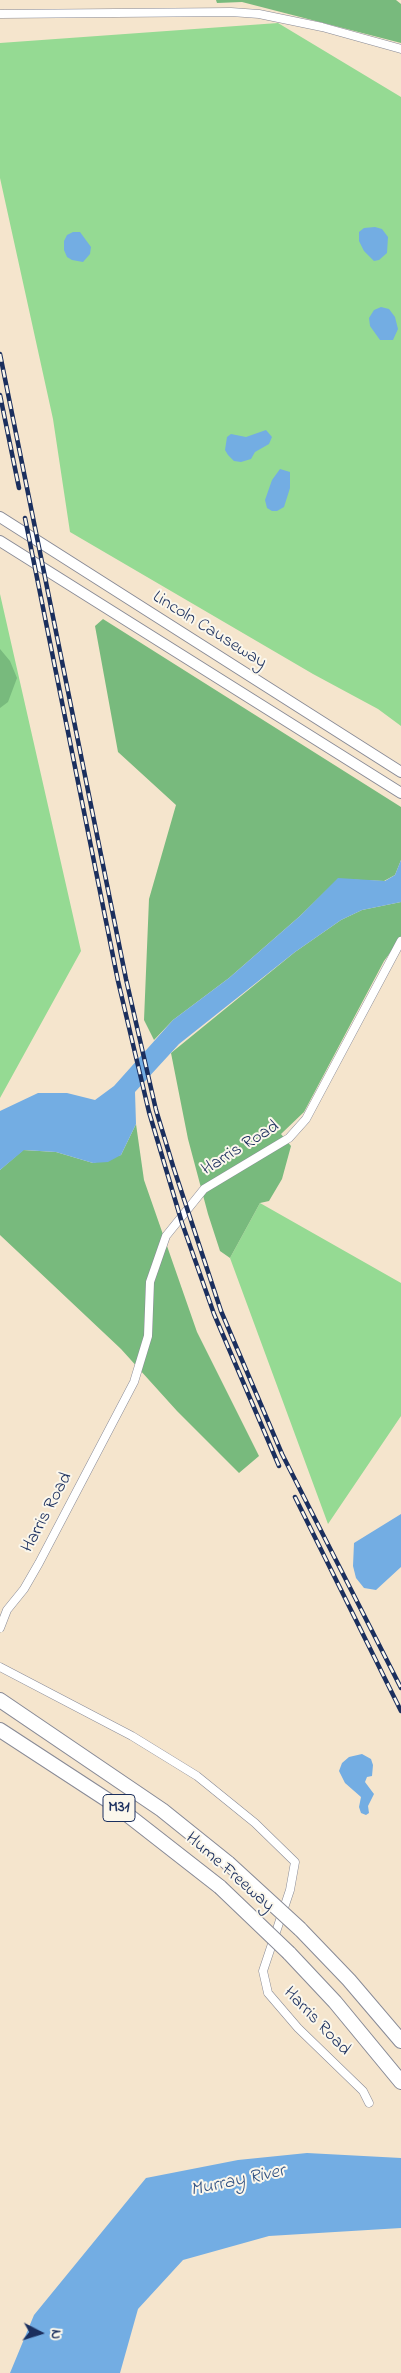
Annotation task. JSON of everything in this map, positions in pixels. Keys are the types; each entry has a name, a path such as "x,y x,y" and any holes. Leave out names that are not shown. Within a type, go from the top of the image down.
{"highway":[{"name":"Hume Freeway","path":"0,1700 162,1810 228,1863 300,1929 349,1980 401,2041"},
{"name":"Hume Freeway","path":"0,1730 115,1805 220,1887 290,1953 335,2002 401,2082"}],"main road":[{"name":"Lincoln Causeway","path":"0,517 401,772"},
{"name":"Lincoln Causeway","path":"0,541 401,793"}],"street":[{"path":"0,14 231,12 258,14 322,27 401,49"},
{"name":"Harris Road","path":"0,1628 7,1610 24,1589 39,1563 134,1382 148,1336 150,1282 166,1236 204,1189 289,1138 306,1120 401,941"},
{"name":"Harris Road","path":"0,1667 132,1736 197,1776 255,1823 294,1862 290,1890 263,1971 268,1993 298,2028 363,2091 369,2104"}],"green space":[{"path":"216,0 396,0 401,4 401,43 242,2 217,3"},
{"path":"278,23 401,97 401,726 378,709 313,674 70,532 53,419 0,178 0,43"},
{"path":"0,594 81,951 0,1098"},
{"path":"103,619 401,807 401,860 395,875 384,881 338,879 300,916 229,978 173,1020 154,1040 144,1020 149,899 176,805 118,752 95,626"},
{"path":"0,649 10,661 17,678 8,702 0,708"},
{"path":"401,902 401,938 384,961 304,1112 281,1134 291,1146 282,1179 269,1201 260,1203 230,1258 220,1251 208,1214 188,1139 171,1053 295,952 341,920 362,910"},
{"path":"136,1124 144,1180 197,1332 259,1456 239,1473 177,1411 121,1349 0,1235 0,1170 23,1150 56,1152 93,1163 121,1155"},
{"path":"260,1203 401,1283 401,1416 328,1524 230,1258"}],"water":[{"path":"375,227 382,229 388,237 387,253 379,260 374,261 364,251 359,241 359,232 364,228"},
{"path":"73,232 80,232 91,247 90,254 83,262 67,257 64,250 64,241 67,235"},
{"path":"381,307 389,309 395,317 398,329 393,340 380,340 370,326 369,318 374,310"},
{"path":"266,430 272,437 269,444 255,452 251,459 241,462 234,461 225,450 227,437 231,434 246,437"},
{"path":"280,469 290,472 290,488 284,507 277,511 272,511 267,508 265,500 272,480"},
{"path":"401,860 401,902 362,910 341,920 295,952 179,1044 135,1092 136,1124 121,1155 108,1162 93,1163 56,1152 24,1150 0,1170 0,1111 38,1093 67,1093 95,1100 114,1086 173,1020 229,978 300,916 338,878 385,881 395,875"},
{"path":"401,1514 401,1567 376,1590 364,1588 356,1578 353,1566 354,1543"},
{"path":"362,1754 371,1759 373,1765 372,1776 367,1777 365,1782 374,1794 368,1806 369,1813 366,1815 361,1813 359,1807 361,1797 345,1783 339,1771 342,1763 349,1757"},
{"name":"Murray River","path":"307,2153 401,2158 401,2228 269,2236 183,2260 138,2309 120,2373 10,2373 34,2315 146,2178 238,2160"}],"railway":[{"path":"0,354 126,979 156,1110 221,1311 282,1454 401,1688"},
{"path":"0,395 19,488"},
{"path":"25,518 118,981 149,1112 182,1223 214,1314 279,1466"},
{"path":"295,1497 401,1711"}]}
